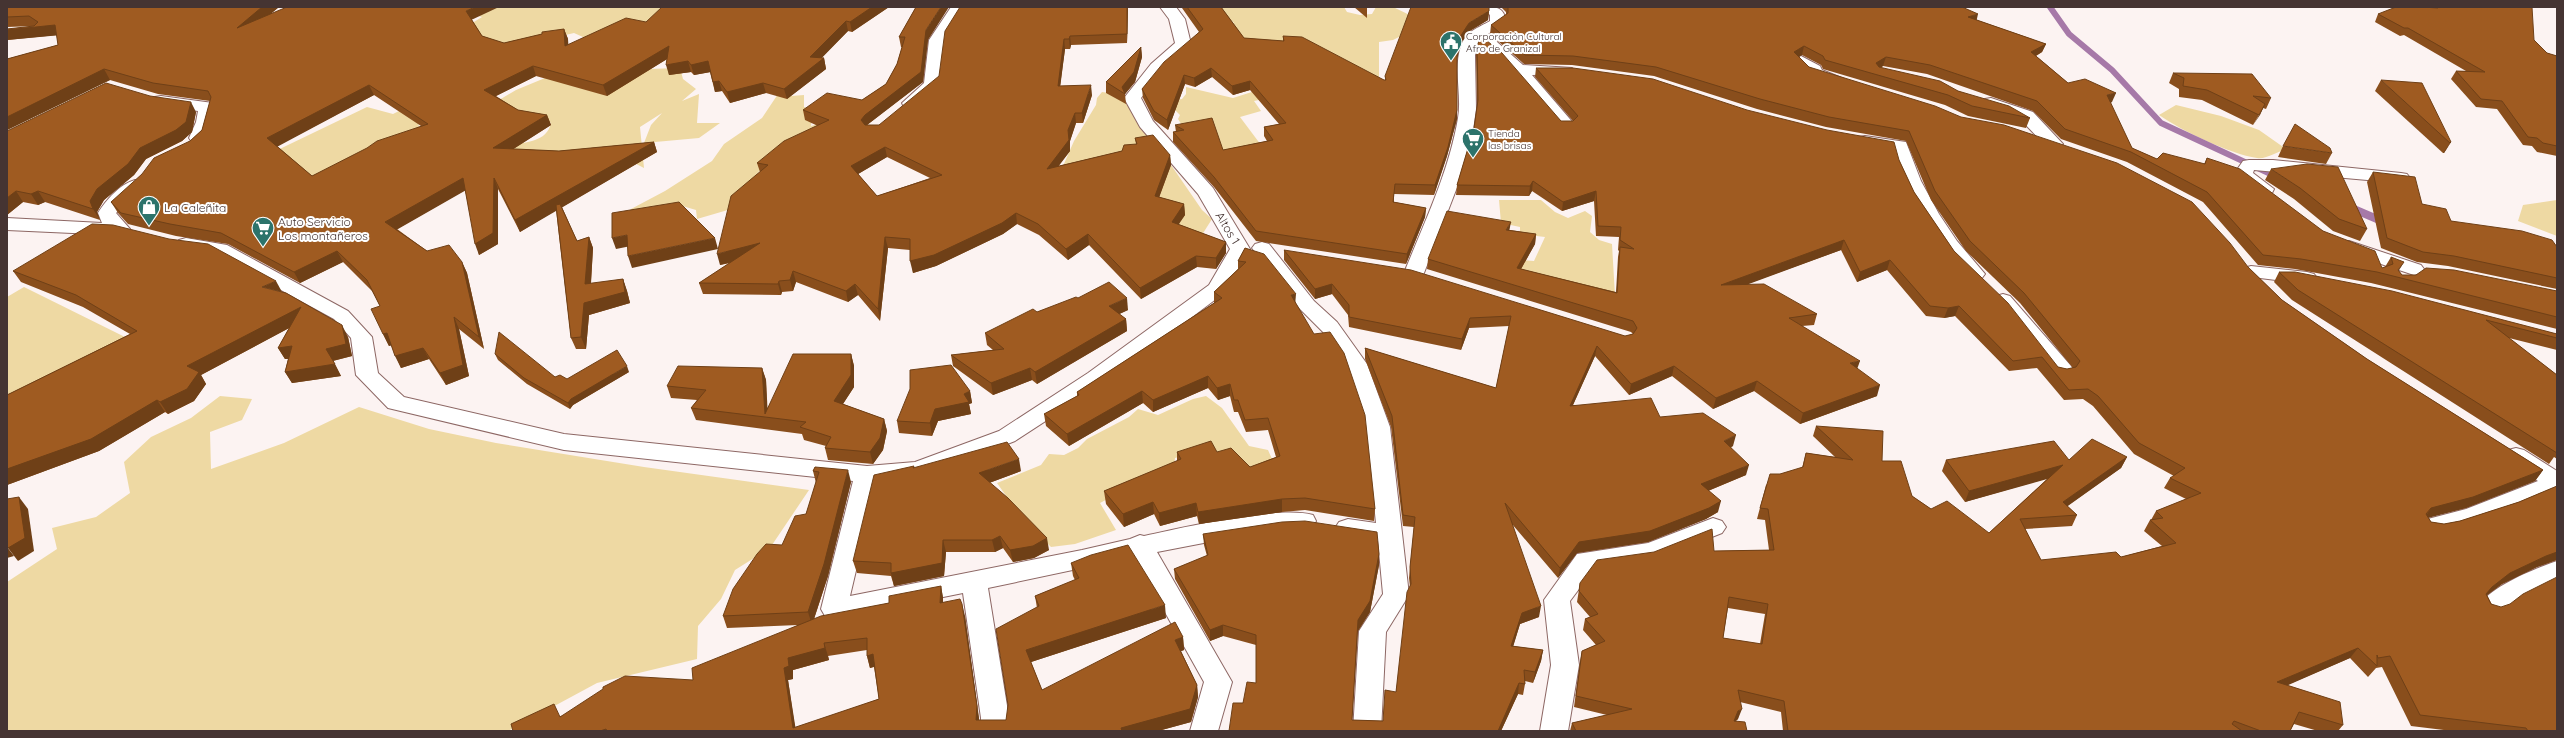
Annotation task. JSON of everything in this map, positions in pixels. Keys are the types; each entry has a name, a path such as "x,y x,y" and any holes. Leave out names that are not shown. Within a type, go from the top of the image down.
{"street":[{"path":"897,113 932,85 937,40 959,7"},
{"name":"Altos 1","path":"169,241 220,249 275,280 316,299 341,315 361,337 367,375 396,403 564,442 867,474 918,470 1007,436 1096,378 1217,289 1251,248 1206,192 1146,123 1132,98 1157,67 1183,44 1177,20 1168,7"},
{"path":"1435,280 1406,272 1451,178 1463,134 1468,92 1467,63 1473,38 1498,22 1497,13 1489,7"},
{"path":"1479,34 1508,58 1566,125"},
{"path":"1801,61 1814,69 1813,72 1852,86"},
{"path":"1519,70 1579,72"},
{"path":"142,96 156,100 207,107 201,135 182,150"},
{"path":"1975,99 2014,110 2027,116 2054,144"},
{"path":"2011,130 2075,151"},
{"path":"1847,137 1900,146 1906,169 1921,201 1958,256 2012,308 2063,370"},
{"path":"2280,200 2243,174 2249,165 2274,165 2410,179"},
{"path":"120,229 109,219 107,213 112,205 141,180 144,174"},
{"path":"7,224 120,229 141,234"},
{"path":"2330,239 2414,269 2434,272"},
{"path":"1251,248 1292,253"},
{"path":"1251,248 1330,328 1356,364 1378,427 1396,594 1373,631 1366,731"},
{"path":"2238,254 2251,272 2273,294"},
{"path":"2399,284 2414,269"},
{"path":"2251,272 2290,275 2326,282"},
{"path":"2503,448 2557,482"},
{"path":"867,474 834,609 974,580 1052,566 1140,544 1282,522 1305,521 1389,534"},
{"path":"2433,526 2472,516 2557,482"},
{"path":"1554,731 1564,665 1556,600 1586,562 1651,552 1713,527"},
{"path":"1140,544 1218,682 1204,731"},
{"path":"2492,606 2504,597 2557,571"},
{"path":"974,580 995,718 994,731"}],"shaded area":[{"path":"463,7 702,7 655,27 592,41 574,33 497,51 479,40 469,25 482,17 459,11"},
{"path":"1215,7 1344,7 1347,12 1360,15 1372,14 1376,7 1393,7 1416,18 1411,31 1393,40 1379,42 1379,78 1197,40 1226,30 1234,23"},
{"path":"574,66 647,69 680,68 683,79 696,89 682,101 699,94 697,123 720,123 699,138 644,143 651,125 662,113 640,127 644,168 617,154 500,159 510,145 529,142 540,138 549,129 551,123 539,117 525,114 499,100 516,90"},
{"path":"1186,87 1233,98 1255,91 1264,99 1254,101 1261,111 1240,117 1264,149 1225,156 1185,130 1178,119 1180,115 1173,108 1174,100 1182,99 1186,94"},
{"path":"1102,92 1116,94 1127,101 1202,210 1212,219 1200,238 1060,173 1074,141 1096,105 1097,98"},
{"path":"778,94 791,96 804,95 804,107 813,111 811,126 828,121 775,154 753,178 762,200 697,219 696,210 679,205 619,220 631,209 665,191 712,161 724,144 762,118"},
{"path":"413,104 421,134 242,225 263,157 367,107 393,114"},
{"path":"2176,105 2221,116 2259,130 2286,149 2268,157 2257,158 2246,156 2220,147 2193,135 2159,115"},
{"path":"1499,200 1541,200 1555,212 1568,218 1585,211 1592,216 1590,232 1599,240 1612,244 1615,296 1522,273 1499,258 1534,261 1545,237 1520,234 1520,227 1501,223"},
{"path":"2557,200 2557,236 2518,221 2523,205"},
{"path":"24,287 129,339 7,408 7,297"},
{"path":"220,396 252,399 242,420 210,432 211,469 284,443 359,407 429,429 496,443 644,467 809,490 770,548 735,570 721,599 698,626 697,659 597,683 508,731 7,731 7,582 57,549 52,528 96,517 130,493 124,462 151,437 191,418"},
{"path":"1206,396 1222,408 1249,446 1268,450 1276,468 1258,472 1218,457 1210,448 1175,458 1173,473 1117,494 1100,503 1116,530 1075,544 1051,547 1019,514 997,483 1041,465 1049,454 1064,455 1078,448 1087,439 1129,417 1138,409 1158,415 1193,399"}],"building":[{"path":"7,7 262,7 237,28 287,7 475,7 466,11 482,36 504,43 542,34 542,32 564,29 565,46 626,18 646,22 662,7 872,7 850,22 846,21 810,57 824,58 784,89 763,83 727,92 719,81 713,82 708,61 691,65 688,61 666,65 669,46 603,85 533,66 484,90 518,110 547,115 493,148 559,151 654,142 515,220 494,178 493,233 475,244 463,178 385,222 427,251 449,245 462,262 479,337 454,317 463,365 440,373 423,348 395,356 387,333 383,334 371,309 380,306 367,280 337,251 294,272 221,233 121,213 111,202 142,174 154,158 190,141 202,130 211,97 208,91 153,83 104,69 7,117 7,59 58,45 55,25 7,30 34,26 38,22 29,16 7,17","holes":["369,85 428,124 377,141 367,148 312,176 267,138"]},
{"path":"916,7 941,7 926,30 921,72 865,115 861,120 865,125 879,125 939,76 945,31 960,7 1127,7 1127,34 1070,36 1069,39 1064,39 1058,86 1091,85 1082,113 1075,113 1068,130 1069,140 1047,169 1122,151 1124,145 1137,144 1135,138 1153,135 1170,155 1155,196 1184,204 1172,222 1226,242 1216,258 1196,256 1140,288 1088,234 1066,249 1038,224 1016,213 1002,223 934,255 910,261 910,239 885,237 878,309 855,284 846,291 793,271 790,280 779,281 778,284 699,283 760,243 717,254 731,196 768,165 757,163 784,141 829,120 803,110 827,93 862,100 886,84 897,64 905,37 899,37","holes":["885,147 942,175 877,196 851,166"]},
{"path":"1187,7 1221,7 1244,38 1284,41 1283,36 1302,37 1386,80 1385,76 1411,7 1489,7 1489,11 1469,23 1460,37 1457,55 1457,110 1448,147 1435,185 1395,184 1393,202 1426,208 1407,254 1256,231 1214,177 1173,132 1184,130 1175,125 1212,118 1223,150 1273,140 1264,127 1286,123 1250,81 1232,86 1211,68 1194,78 1184,75 1167,120 1154,111 1142,89 1164,62 1203,29"},
{"path":"1508,7 1962,7 1978,14 1968,17 2046,44 2031,52 2068,83 2085,79 2116,93 2107,95 2132,148 2157,159 2163,153 2205,164 2207,158 2240,169 2323,231 2375,251 2382,268 2393,264 2391,257 2404,262 2398,270 2402,275 2416,275 2426,268 2454,270 2557,291 2557,317 2377,272 2301,259 2263,255 2207,192 2131,152 2065,129 2037,101 1930,65 1886,57 1876,63 1879,67 1940,81 1958,91 2009,106 2030,118 1972,106 1948,95 1825,60 1823,56 1804,46 1794,52 1809,67 1935,106 1961,117 2004,125 2117,163 2192,202 2230,243 2248,267 2282,300 2367,359 2543,470 2473,497 2431,508 2426,514 2431,522 2444,524 2460,521 2519,502 2557,486 2557,552 2510,573 2492,587 2486,594 2491,604 2501,607 2510,604 2523,594 2557,577 2557,731 2528,731 2526,728 2420,715 2390,656 2378,658 2377,655 2377,666 2358,648 2277,682 2340,702 2343,725 2299,712 2290,731 2261,731 2234,721 2232,724 2242,731 1788,731 1784,701 1738,690 1742,709 1738,711 1734,721 1745,722 1747,731 1576,731 1572,723 1632,709 1576,696 1582,651 1605,641 1585,619 1598,614 1579,591 1580,583 1597,560 1654,552 1712,529 1714,551 1774,550 1768,509 1760,508 1770,474 1780,474 1803,467 1806,453 1853,460 1816,426 1883,431 1882,461 1901,461 1912,496 1931,509 1947,501 1989,533 2063,465 1969,491 1946,460 2054,441 2069,460 2092,439 2127,457 2063,502 2077,515 2020,519 2041,560 2116,552 2121,557 2176,543 2150,520 2163,518 2156,511 2201,493 2170,478 2185,468 2139,443 2098,396 2088,389 2069,390 2042,357 2013,361 1959,306 1948,308 1930,306 1890,260 1860,272 1844,240 1721,285 1764,284 1817,314 1789,318 1860,361 1850,363 1880,385 1803,413 1757,381 1716,398 1674,366 1631,384 1597,346 1570,406 1651,398 1660,417 1703,413 1736,435 1724,441 1749,465 1701,484 1721,501 1709,508 1650,531 1579,542 1560,568 1505,503 1541,606 1522,613 1511,646 1543,650 1535,672 1524,670 1525,684 1519,683 1498,731 1229,731 1233,703 1243,703 1247,682 1256,683 1256,635 1223,625 1210,630 1174,569 1208,555 1203,534 1282,522 1305,521 1377,532 1379,554 1370,601 1358,620 1352,720 1383,721 1385,690 1396,692 1407,592 1411,584 1410,567 1415,517 1403,515 1392,416 1365,348 1496,388 1511,316 1470,318 1462,339 1349,317 1349,305 1332,284 1315,289 1284,250 1411,270 1625,336 1633,334 1637,328 1633,321 1428,259 1447,211 1511,222 1506,230 1536,234 1517,268 1617,293 1620,247 1634,249 1620,240 1621,227 1598,226 1596,191 1563,202 1533,181 1530,186 1457,185 1474,128 1478,100 1477,46 1481,36 1502,53 1561,121 1573,121 1578,116 1536,68 1573,68 1653,79 1747,110 1827,130 1894,142 1899,160 1914,192 1954,251 2008,303 2058,367 2067,369 2076,367 2080,361 2024,293 1970,241 1935,191 1909,131 1829,117 1760,99 1656,67 1573,56 1525,55 1491,25 1508,13","holes":["1729,597 1768,604 1762,644 1723,638"]},
{"path":"2396,7 2532,7 2534,40 2547,53 2557,56 2557,146 2543,143 2537,138 2528,137 2502,101 2481,99 2456,71 2485,72 2408,28 2404,28 2378,14"},
{"path":"1141,47 1134,72 1122,87 1125,94 1106,82"},
{"path":"2173,73 2252,74 2271,98 2253,96 2265,104 2259,115 2207,90 2183,86 2184,78"},
{"path":"2381,80 2422,83 2451,142 2450,143"},
{"path":"106,83 150,96 191,102 186,122 176,130 140,148 128,164 97,189 90,201 93,209 38,191 31,194 16,191 7,198 7,131"},
{"path":"2295,124 2330,148 2332,153 2283,146"},
{"path":"2307,164 2338,167 2367,229 2339,219 2300,188 2271,169"},
{"path":"2373,172 2415,177 2422,204 2446,209 2451,221 2522,231 2552,240 2557,247 2557,278 2454,256 2423,252 2387,238"},
{"path":"679,202 715,238 628,256 627,235 612,238 612,213"},
{"path":"560,204 577,241 589,237 585,284 623,279 625,292 584,303 581,337 571,338 556,205"},
{"path":"92,224 113,225 169,239 208,244 276,281 262,287 286,293 342,325 346,344 326,349 335,364 285,372 292,346 278,348 301,307 187,366 199,372 187,389 160,402 157,400 91,439 7,469 7,395 137,331 76,295 13,271"},
{"path":"1245,248 1264,254 1296,294 1291,295 1314,334 1330,332 1344,353 1365,415 1375,509 1305,498 1282,499 1198,512 1196,503 1159,513 1153,502 1123,514 1104,491 1181,459 1177,452 1211,441 1217,452 1231,448 1250,467 1280,456 1268,418 1245,420 1238,400 1234,400 1230,384 1217,388 1208,376 1153,400 1142,391 1067,434 1044,414 1079,395 1077,392 1222,298 1214,292 1246,262 1238,261"},
{"path":"2279,272 2295,272 2392,291 2557,334 2557,338 2486,320 2557,375 2557,453 2298,290"},
{"path":"1109,282 1127,298 1109,306 1126,319 1035,372 1030,368 991,383 951,355 1004,349 985,333 1033,309 1037,312 1076,297 1078,298"},
{"path":"499,332 555,377 560,375 567,379 617,350 627,366 571,399 568,403 524,378 495,354"},
{"path":"793,354 851,354 851,375 834,401 884,419 880,438 870,452 825,448 831,437 800,427 806,422 691,408 706,390 667,386 678,366 762,368 765,414"},
{"path":"951,365 970,391 964,394 969,402 935,409 930,423 897,421 910,389 910,370"},
{"path":"1007,442 1019,459 979,473 1008,498 1047,538 1033,546 1010,550 1000,536 992,540 943,540 942,563 891,573 891,563 853,561 874,475 914,466 913,468"},
{"path":"815,467 848,470 824,564 808,612 723,616 733,589 757,554 766,544 782,545 795,516 806,514 819,472 813,471"},
{"path":"19,497 25,538 8,548 7,499"},
{"path":"1128,545 1165,605 1026,650 1042,690 1175,622 1183,637 1175,640 1197,685 1190,709 1121,728 1122,731 607,731 606,729 600,731 513,731 511,724 554,704 560,717 603,689 603,687 625,676 693,680 692,668 821,616 889,603 889,596 941,586 940,603 960,599 962,604 977,706 976,720 1006,720 1008,705 996,629 1039,606 1035,596 1079,578 1071,563 1091,555","holes":["867,638 867,656 873,654 879,699 793,728 784,668 789,666 788,658 825,648 824,643"]}],"waterway":[{"path":"2050,7 2069,34 2112,70 2161,123 2277,177"},
{"path":"2349,207 2384,222"}],"place":[{"name":"Corporación Cultural Afro de Granizal","path":"1451,62"},
{"name":"Tienda las brisas","path":"1473,158"},
{"name":"La Caleñita","path":"149,226"},
{"name":"Auto Servicio Los montañeros","path":"263,248"}]}
